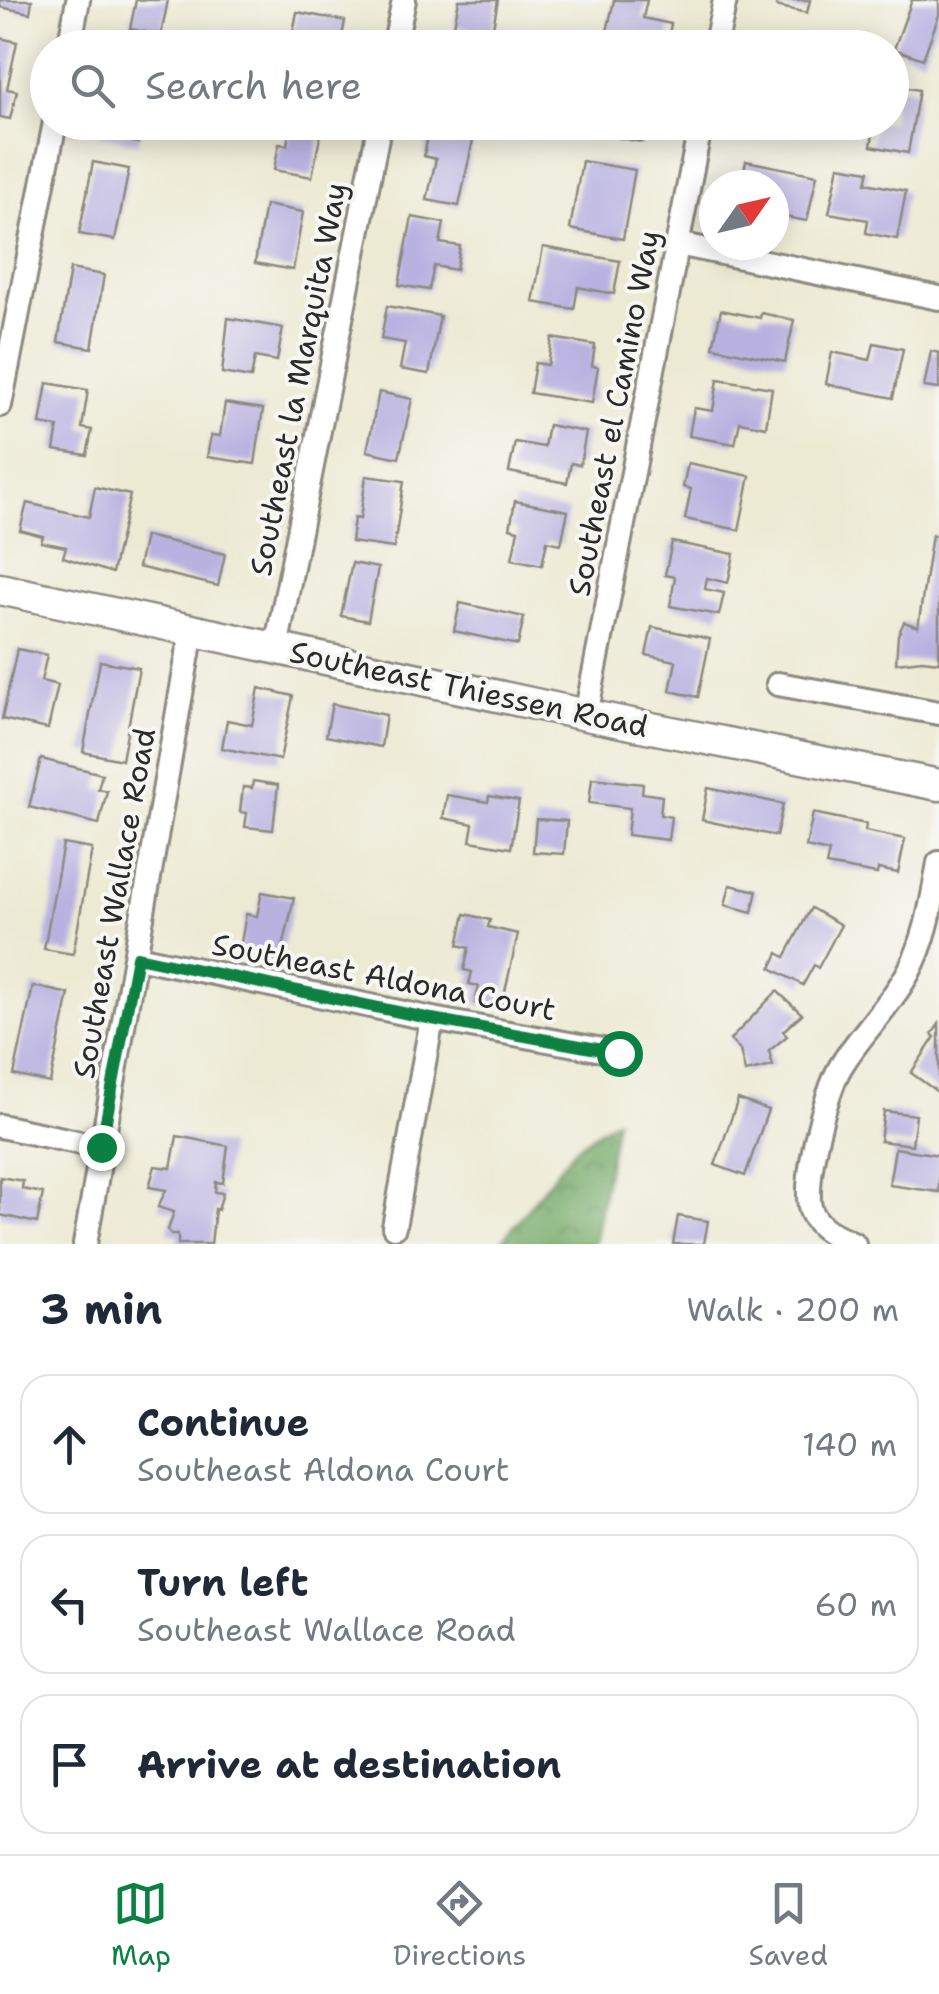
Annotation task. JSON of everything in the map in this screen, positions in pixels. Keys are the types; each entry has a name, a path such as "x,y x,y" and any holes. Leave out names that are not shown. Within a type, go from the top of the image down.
{"main road":[{"name":"Southeast Thiessen Road","path":"0,589 586,715 939,784"}],"street":[{"path":"72,30 78,0"},
{"path":"398,30 404,0"},
{"path":"718,30 724,0"},
{"path":"0,405 51,140"},
{"name":"Southeast la Marquita Way","path":"276,648 376,140"},
{"name":"Southeast el Camino Way","path":"586,715 698,140"},
{"path":"678,244 938,292"},
{"name":"Southeast Wallace Road","path":"85,1244 192,631"},
{"path":"778,684 939,713"},
{"path":"854,1244 826,1230 812,1213 806,1192 828,1095 843,1062 892,997 920,949 939,863"},
{"name":"Southeast Aldona Court","path":"137,957 432,1019 619,1053"},
{"path":"394,1227 432,1019"},
{"path":"0,1126 101,1147"}],"green space":[{"path":"616,1119 594,1244 500,1244 575,1148"}],"building":[{"path":"0,0 32,0 30,13 0,7"},
{"path":"136,0 168,0 162,30 130,29"},
{"path":"459,0 498,0 493,30 454,26"},
{"path":"614,0 647,0 643,18 671,24 670,30 607,30"},
{"path":"778,0 810,0 807,13 776,6"},
{"path":"912,0 939,0 939,15 923,59 909,54 909,30 901,30"},
{"path":"297,12 345,21 343,30 294,30"},
{"path":"0,38 17,42 7,89 17,91 10,119 0,117"},
{"path":"909,88 919,90 908,153 871,146 872,140 909,140"},
{"path":"288,140 319,140 312,177 274,170 279,144 287,145"},
{"path":"427,140 473,140 459,206 427,200 436,159 424,156"},
{"path":"582,161 635,170 623,239 570,229"},
{"path":"746,161 817,175 807,221 789,218 789,170 744,170"},
{"path":"93,162 129,169 115,240 79,234"},
{"path":"839,166 869,171 866,183 906,191 897,239 866,233 868,220 829,213"},
{"path":"265,205 303,212 293,270 255,263"},
{"path":"412,217 444,223 440,243 460,246 456,270 434,266 429,290 399,285"},
{"path":"543,247 620,261 614,294 578,287 574,309 533,302"},
{"path":"70,269 104,275 92,348 58,342"},
{"path":"387,306 440,316 429,374 400,369 405,343 381,339"},
{"path":"721,310 794,320 785,362 713,347"},
{"path":"228,318 283,328 277,361 255,357 251,378 222,373"},
{"path":"552,338 595,345 592,366 598,367 592,403 530,393 535,363 548,365"},
{"path":"874,343 903,349 893,398 826,384 832,352 870,360"},
{"path":"931,351 939,353 939,389 924,387"},
{"path":"718,379 772,388 766,427 740,422 735,444 689,436 694,408 713,411"},
{"path":"47,383 88,390 82,428 92,430 87,455 54,450 58,427 40,424"},
{"path":"379,392 412,399 399,458 367,451"},
{"path":"225,403 263,409 255,464 207,457 211,435 220,436"},
{"path":"548,425 586,432 580,465 571,463 567,483 509,472 515,442 544,447"},
{"path":"688,463 750,476 739,530 685,519 691,489 683,487"},
{"path":"366,476 404,481 394,548 351,542 354,518 360,519"},
{"path":"95,487 130,495 112,573 63,557 66,547 41,542 43,536 20,530 27,503 89,517"},
{"path":"515,501 568,511 561,544 547,541 542,565 512,559 518,530 510,528"},
{"path":"932,535 939,536 939,662 896,663 898,635 904,622 918,627"},
{"path":"145,536 225,554 218,586 138,567"},
{"path":"672,542 734,554 728,583 707,578 705,589 724,593 719,615 670,606 675,577 665,575"},
{"path":"352,563 378,568 368,621 341,616"},
{"path":"460,603 524,617 518,645 454,631"},
{"path":"652,627 710,639 698,697 670,691 676,661 646,655"},
{"path":"17,649 47,655 41,681 58,685 48,729 2,719"},
{"path":"100,661 139,668 122,760 83,752"},
{"path":"259,688 293,696 280,760 222,748 227,720 252,725"},
{"path":"332,704 386,715 381,747 326,736"},
{"path":"41,759 102,774 98,789 107,791 99,824 29,807"},
{"path":"592,778 643,784 642,793 662,796 660,815 671,817 668,840 627,835 630,808 589,803"},
{"path":"253,781 278,785 273,830 245,827 247,813 240,812 243,787 252,788"},
{"path":"708,788 783,804 776,836 702,820"},
{"path":"447,795 488,802 489,796 519,801 511,848 470,841 473,824 443,818"},
{"path":"813,813 866,824 865,831 905,839 898,873 878,869 877,874 826,865 829,852 806,847"},
{"path":"536,819 567,821 564,854 533,852"},
{"path":"63,844 92,849 73,954 44,949"},
{"path":"730,885 757,891 752,912 725,905"},
{"path":"262,892 294,898 280,961 239,954 246,914 257,916"},
{"path":"811,908 841,925 818,968 814,965 803,985 771,968 778,953 785,957"},
{"path":"465,914 490,920 488,927 518,934 501,1009 475,1003 479,986 469,984 472,972 464,970 469,948 458,945"},
{"path":"33,986 69,994 50,1083 14,1075"},
{"path":"777,991 802,1014 783,1031 787,1036 769,1051 773,1066 745,1072 740,1050 730,1040"},
{"path":"939,1024 939,1093 911,1073"},
{"path":"738,1099 768,1110 745,1176 715,1165"},
{"path":"884,1111 916,1115 912,1145 880,1141"},
{"path":"177,1136 228,1146 223,1183 216,1182 215,1192 223,1193 218,1210 215,1209 211,1244 178,1244 178,1234 168,1230 174,1212 158,1207 166,1190 149,1187 155,1166 171,1168"},
{"path":"895,1148 939,1155 939,1192 889,1185"},
{"path":"0,1177 23,1181 22,1189 43,1193 37,1223 0,1215"},
{"path":"678,1216 708,1221 704,1244 673,1244"}],"route":[{"path":"101,1147 137,957 432,1019 619,1053"}]}
